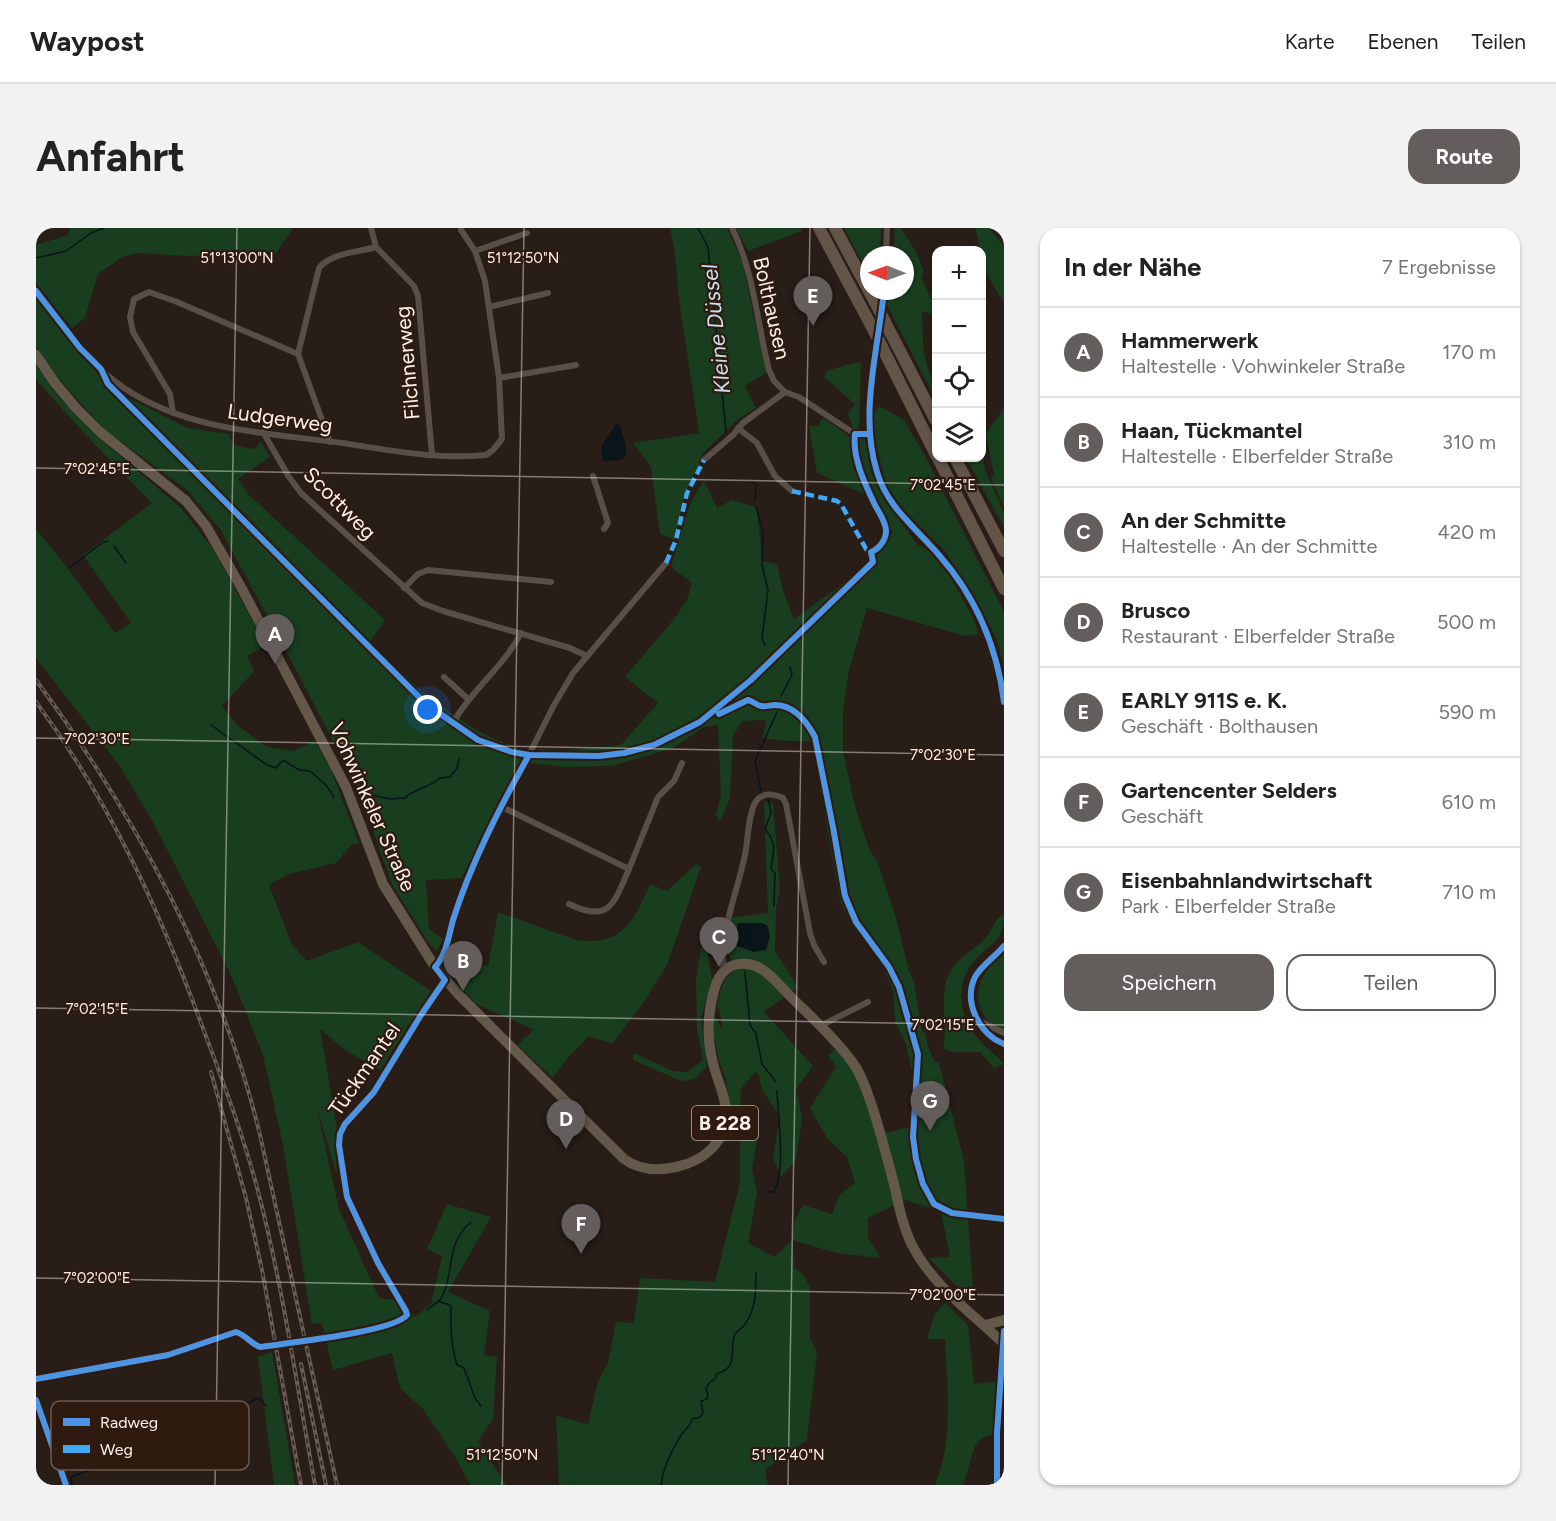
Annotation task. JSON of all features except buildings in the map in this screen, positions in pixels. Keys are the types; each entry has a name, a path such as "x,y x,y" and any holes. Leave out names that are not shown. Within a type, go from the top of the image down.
{"highway":[{"path":"819,228 932,446"},
{"path":"835,228 932,413"},
{"path":"940,462 1004,589"},
{"path":"957,462 1004,551"}],"main road":[{"name":"Vohwinkeler Straße","path":"36,355 55,383 92,424 186,501 206,526 241,587 346,787 383,884 435,967"},
{"path":"724,971 749,963 767,973 854,1064 878,1123 902,1219 912,1245 935,1278 1004,1344"},
{"name":"B 228","path":"435,967 624,1159 638,1167 656,1169 683,1165 696,1160 715,1146 723,1131 726,1111 711,1058 708,1027 710,1005 717,981 724,971"},
{"path":"985,1325 1004,1320"}],"street":[{"path":"330,442 298,354 319,268 336,256 376,248 371,228"},
{"name":"Bolthausen","path":"732,228 748,270 769,370 774,381 784,392"},
{"path":"886,246 887,228"},
{"name":"Ludgerweg","path":"36,291 80,348 101,369 139,397 173,413 217,426 330,442 432,455 486,455 502,439 499,378 485,281 475,251 461,230"},
{"path":"475,251 528,233"},
{"name":"Filchnerweg","path":"376,248 409,280 418,296 432,455"},
{"path":"173,413 170,394 133,332 131,308 134,299 141,294 149,292 158,294 298,354"},
{"path":"489,307 548,293"},
{"path":"883,300 869,434 878,475 889,498 902,517 955,574 980,616 996,656 1004,702"},
{"path":"499,378 576,365"},
{"path":"704,460 738,428 784,392 799,397 855,434 869,434"},
{"path":"738,428 757,443 775,476 792,491"},
{"name":"Scottweg","path":"263,432 301,493 404,588 428,606 570,648 587,656"},
{"path":"593,476 608,523 604,529"},
{"path":"435,967 442,957 458,905 478,856 554,705 573,673 666,563"},
{"path":"404,588 418,574 428,570 551,582"},
{"path":"456,718 468,699 507,657 521,633"},
{"path":"444,677 468,699"},
{"path":"568,904 587,912 606,909 612,903 629,869 658,796 674,781 682,764"},
{"path":"724,971 722,950 744,863 753,807 762,796 769,795 783,798 786,804 810,933 824,962"},
{"path":"502,807 629,869"},
{"path":"1004,946 980,970 974,982 971,1002 976,1018 991,1036 1004,1044"},
{"name":"Tückmantel","path":"407,1316 378,1263 347,1197 339,1145 340,1134 345,1124 374,1092 421,1015 446,980"},
{"path":"819,1026 868,1002"},
{"path":"976,1018 994,1030 1004,1033"},
{"path":"36,1400 51,1442"},
{"path":"61,1470 66,1485"}],"green space":[{"path":"70,228 293,228 276,253 186,256 137,253 122,257 98,274 85,318 72,328 36,283 36,245 68,235"},
{"path":"670,228 727,228 743,264 767,372 745,386 756,408 738,419 702,454 684,495 675,540 660,534 651,467 633,443 699,433"},
{"path":"736,228 801,228 802,231 748,251"},
{"path":"844,228 881,228 880,246 860,246 860,258"},
{"path":"895,228 901,228 912,246 894,246"},
{"path":"975,228 989,228 1004,247 1004,302 986,270 986,246 979,246"},
{"path":"914,249 924,272 921,277 932,300 932,313 922,312 924,352 932,380 932,392 886,300 914,300"},
{"path":"36,296 73,345 111,389 188,428 229,434 233,445 254,449 261,442 270,457 238,479 249,495 385,620 370,642 422,691 463,721 505,744 527,750 462,878 426,880 429,929 443,939 437,951 430,945 393,886 356,785 220,529 187,490 105,430 58,378 36,347"},
{"path":"861,362 859,430 854,430 848,414 855,404 824,377 827,371"},
{"path":"36,365 59,397 94,434 181,508 213,549 266,645 247,656 254,671 222,706 238,726 267,747 293,751 315,741 331,770 359,843 352,844 336,863 289,874 269,885 292,945 307,961 358,942 431,991 380,1070 345,1050 320,1029 337,1129 335,1146 337,1175 316,1105 339,1209 379,1298 404,1301 415,1317 431,1304 442,1256 427,1249 447,1204 491,1217 448,1292 490,1311 484,1355 497,1357 493,1419 478,1441 506,1485 470,1485 456,1458 423,1409 400,1388 392,1353 333,1370 322,1323 312,1324 283,1145 263,1055 232,977 153,822 119,765 36,658 36,529 115,633 131,623 83,555 152,503 39,383 36,379"},
{"path":"879,406 904,420 924,454 1004,612 1004,668 997,640 975,597 945,551 902,508 886,483 874,437 872,416"},
{"path":"1004,408 1004,507 991,478 994,475 986,434"},
{"path":"823,418 848,435 851,441 865,438 871,470 885,501 917,544 930,552 952,580 974,619 978,634 965,636 867,608 849,670 843,709 843,751 855,807 870,851 878,863 896,918 909,972 914,982 922,1031 926,1034 927,1044 934,1061 939,1063 964,1161 974,1304 929,1258 950,1257 941,1211 905,1200 868,1218 868,1238 881,1258 836,1253 792,1240 795,1220 803,1205 832,1214 840,1194 855,1183 847,1157 827,1138 810,1108 836,1067 828,1055 837,1048 853,1067 879,1134 911,1127 914,1081 906,1044 895,1021 893,991 882,964 853,927 840,901 812,741 763,738 766,720 742,721 733,736 730,798 720,821 716,816 721,795 718,725 704,727 673,748 612,766 564,767 530,763 539,749 562,751 621,745 658,703 625,677 687,600 692,583 671,567 690,504 704,480 717,508 732,500 757,507 762,561 777,564 783,591 794,619 872,563 893,532 866,495 817,473 809,426 818,426"},
{"path":"968,462 984,462 985,470 1004,513 1004,527"},
{"path":"764,802 773,804 780,889 776,909 775,951 798,987 764,1012 813,1066 796,1089 802,1117 799,1140 795,1162 781,1176 773,1158 780,1117 762,1089 758,1073 755,1072 741,1089 740,1121 751,1121 747,1127 758,1136 752,1168 757,1193 748,1243 774,1257 792,1240 794,1268 803,1274 810,1287 810,1339 817,1352 807,1440 765,1470 768,1485 559,1485 556,1416 588,1424 598,1381 608,1363 616,1322 634,1323 640,1278 715,1282 740,1183 740,1133 730,1122 726,1080 713,1034 712,1012 723,1030 717,1005 721,989 729,975 738,970 720,942 726,918 768,913"},
{"path":"696,864 701,867 667,965 645,1000 613,1043 588,1037 553,1078 517,1045 534,1030 476,1004 445,969 445,963 449,959 488,966 498,912 576,940 592,941 615,935 632,920 650,884 667,891"},
{"path":"1004,914 999,936 969,968 961,994 964,1012 971,1030 1004,1064 994,1068 980,1052 952,1052 943,1049 944,997 948,976 953,967 985,939 1000,916"},
{"path":"704,933 712,981 701,1018 707,1066 694,1079 681,1081 633,1060 634,1053 673,1071 687,1072 703,1060 697,1029 696,979"},
{"path":"1004,952 1004,1031 996,1027 985,1016 978,993 985,973"},
{"path":"945,1303 968,1325 974,1384 999,1381 996,1433 982,1438 975,1446 963,1485 935,1485 945,1451 947,1432 948,1394 945,1339 927,1339 934,1315"},
{"path":"272,1352 295,1485 274,1485 258,1357"}],"shaded area":[{"path":"616,424 620,426 625,442 625,457 620,460 603,461 601,447"},
{"path":"738,923 767,925 770,936 766,950 754,952 737,946 735,940"}],"waterway":[{"path":"36,258 66,251 91,233 104,228"},
{"name":"Kleine Düssel","path":"698,228 708,247 726,432"},
{"name":"Kleine Düssel","path":"749,480 756,484 755,501"},
{"name":"Kleine Düssel","path":"756,507 763,532 762,565 768,590 762,638 765,645"},
{"path":"69,568 103,542 108,541"},
{"path":"114,546 126,563"},
{"name":"Kleine Düssel","path":"781,696 792,675 790,667"},
{"name":"Kleine Düssel","path":"761,791 755,761 777,712"},
{"path":"211,725 267,765 276,768 283,760 299,770 310,771 326,785 334,797"},
{"path":"367,794 390,799 405,798 440,778 450,777 457,768 459,759"},
{"name":"Kleine Düssel","path":"768,798 771,813 765,829 773,844 771,869 775,873 774,906"},
{"name":"Kleine Düssel","path":"745,972 750,1025 756,1034 762,1064 776,1082"},
{"name":"Kleine Düssel","path":"768,1192 774,1192 780,1170 777,1091"},
{"path":"427,1310 442,1297 457,1239 471,1222"},
{"name":"Kleine Düssel","path":"661,1485 671,1453 692,1419 700,1417 703,1413 701,1401 707,1399 706,1389 709,1383 716,1378 716,1374 729,1367 735,1334 749,1318 753,1306 756,1273"},
{"path":"438,1301 450,1305 451,1337 457,1365 464,1368 475,1398 481,1406"},
{"path":"249,1402 259,1398 266,1406"},
{"path":"72,1485 71,1477 90,1470"}],"railway":[{"path":"36,680 107,785 140,840 198,955 222,1014 243,1074 260,1135 337,1485"},
{"path":"36,702 87,778 130,856 185,980 239,1128 267,1227 315,1485"},
{"path":"211,1072 246,1198 262,1270 301,1485"},
{"path":"301,1364 326,1485"}],"marked path":[{"path":"666,563 676,540 687,493 704,460"},
{"path":"792,491 837,501 841,504 866,549 871,552 876,550"}],"cycle path":[{"path":"36,291 80,348 101,369 108,384 426,704 478,740 512,752 529,755 599,756 624,753 654,745 700,722 751,680 873,562 871,552 882,544 886,534 885,524 863,480 855,452 855,434 869,434"},
{"path":"883,300 870,405 872,450 877,472 895,507 952,571 974,605 990,642 1004,702"},
{"path":"719,714 748,700 761,706 782,706 800,715 812,731 845,896 856,922 889,967 899,987 918,1054 913,1137 923,1184 934,1204 952,1213 1004,1219"},
{"path":"36,1379 168,1355 236,1332 260,1347 362,1332 398,1321 407,1315 378,1263 347,1197 339,1145 340,1134 345,1124 374,1092 445,980 435,967 444,951 468,877 529,755"},
{"path":"1004,946 975,977 971,997 972,1007 981,1025 987,1033 1004,1044"},
{"path":"997,1485 997,1433 1004,1331"},
{"path":"36,1400 51,1442"},
{"path":"61,1470 66,1485"}],"place":[{"name":"EARLY 911S e. K.","path":"813,326"},
{"name":"Hammerwerk","path":"275,664"},
{"name":"An der Schmitte","path":"719,967"},
{"name":"Haan, Tückmantel","path":"463,991"},
{"name":"Eisenbahnlandwirtschaft","path":"930,1131"},
{"name":"Brusco","path":"566,1149"},
{"name":"Gartencenter Selders","path":"581,1254"}]}
